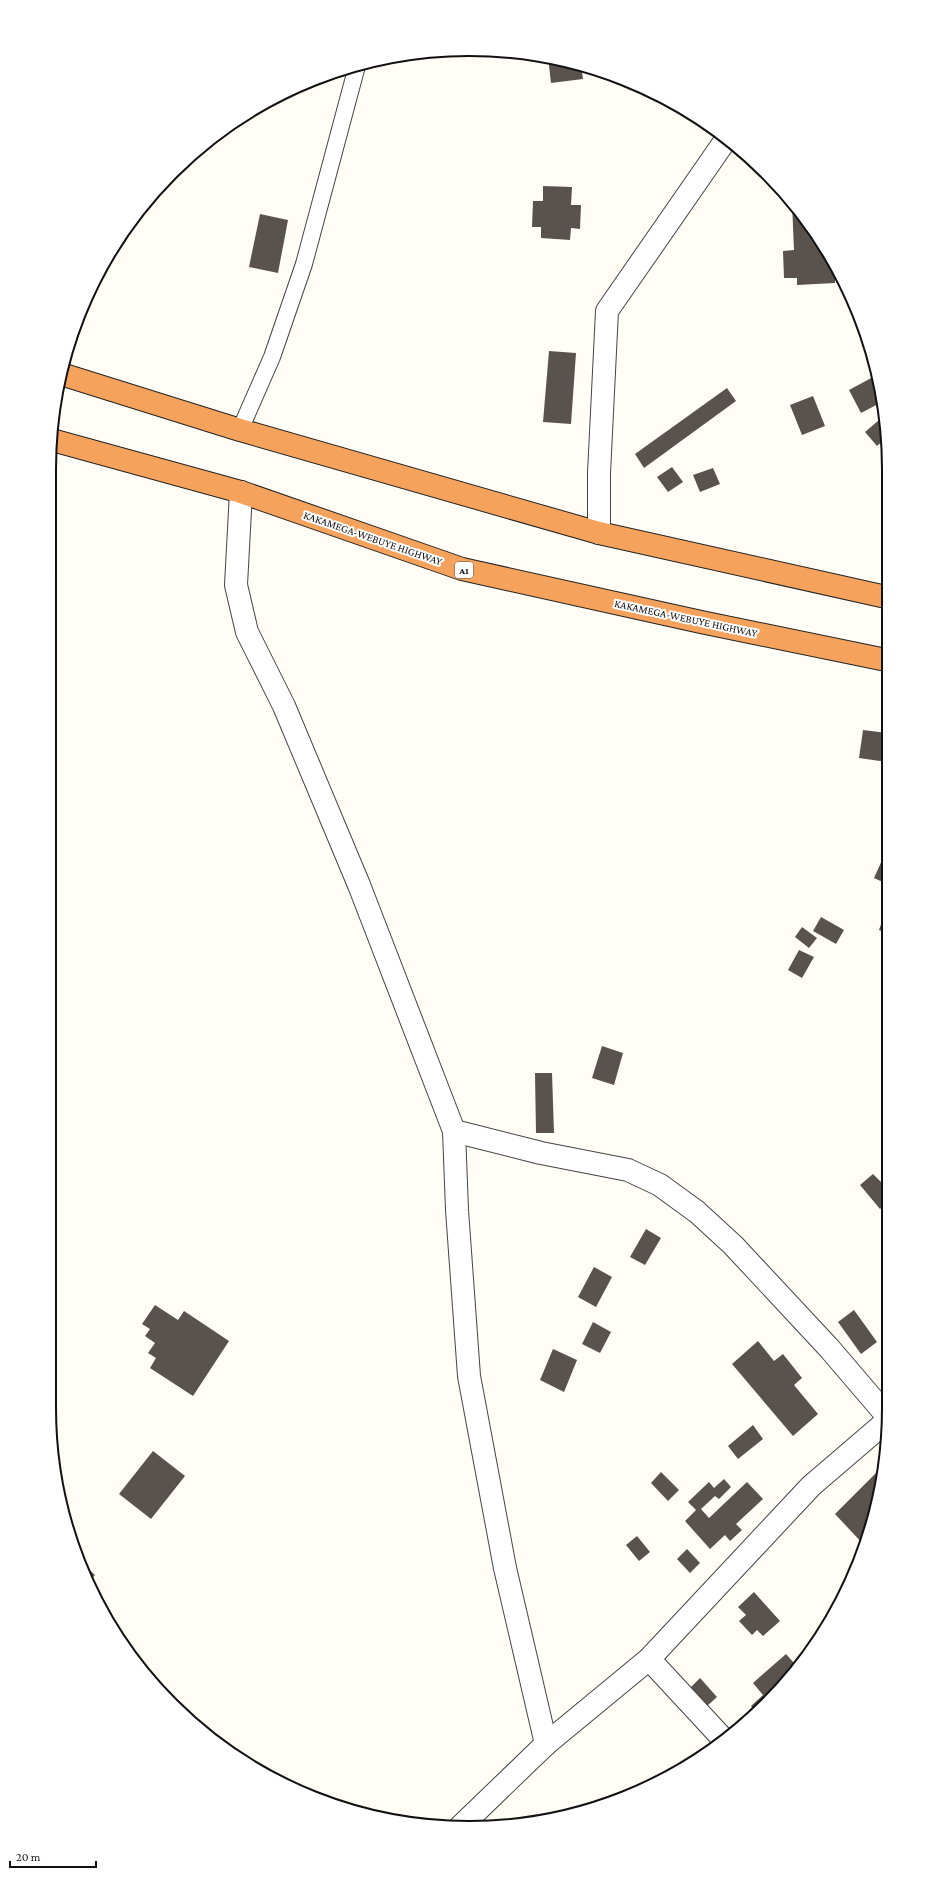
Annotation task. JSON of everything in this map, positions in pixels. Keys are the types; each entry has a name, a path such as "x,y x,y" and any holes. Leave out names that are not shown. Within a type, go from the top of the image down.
{"highway":[{"path":"67,376 240,430 599,533 882,596"},
{"name":"KAKAMEGA-WEBUYE HIGHWAY","path":"57,441 241,492 462,569 701,622 882,659"}],"street":[{"path":"599,533 598,473 607,311 723,144"},
{"path":"241,492 236,585 247,632 284,706 359,885 454,1131 457,1210 468,1376 505,1568 546,1744"},
{"path":"454,1131 541,1153 628,1170 660,1185 697,1212 733,1245 829,1348 882,1411"},
{"path":"465,1821 546,1744 649,1659 811,1486 881,1424"},
{"path":"649,1659 720,1736"}],"lane":[{"path":"240,430 272,357 304,264 355,72"}],"building":[{"path":"549,64 582,72 583,79 551,83"},
{"path":"543,186 572,187 571,205 581,205 580,229 571,228 570,240 541,238 541,227 532,227 533,201 543,201"},
{"path":"792,212 827,262 835,278 835,283 797,285 797,278 784,278 783,251 794,250"},
{"path":"260,214 288,220 278,273 249,267"},
{"path":"549,351 576,353 571,424 543,422"},
{"path":"872,378 877,405 861,413 849,390"},
{"path":"727,388 736,401 644,468 635,454"},
{"path":"813,396 825,426 802,435 790,405"},
{"path":"879,420 881,442 877,446 865,432"},
{"path":"672,467 683,482 668,492 657,477"},
{"path":"713,468 720,484 700,492 693,475"},
{"path":"863,730 882,732 882,761 859,758"},
{"path":"882,860 882,882 874,878"},
{"path":"821,917 844,930 836,944 813,931"},
{"path":"882,921 882,931 879,930"},
{"path":"802,927 817,938 809,948 795,937"},
{"path":"799,950 814,957 802,978 788,970"},
{"path":"602,1046 623,1053 614,1085 592,1078"},
{"path":"535,1073 552,1073 554,1133 536,1133"},
{"path":"873,1174 881,1182 882,1181 882,1207 880,1209 860,1185"},
{"path":"646,1229 661,1238 645,1265 630,1257"},
{"path":"594,1267 612,1277 596,1307 578,1297"},
{"path":"155,1305 178,1320 184,1311 229,1341 193,1396 150,1368 156,1358 148,1353 155,1343 145,1336 150,1329 142,1324"},
{"path":"854,1310 877,1342 861,1354 838,1322"},
{"path":"593,1322 611,1332 600,1353 582,1344"},
{"path":"758,1341 774,1361 783,1354 802,1378 794,1385 818,1414 793,1436 732,1364"},
{"path":"553,1349 577,1360 564,1392 540,1380"},
{"path":"753,1425 763,1439 738,1459 728,1446"},
{"path":"153,1451 185,1476 151,1519 119,1494"},
{"path":"661,1472 679,1490 668,1501 651,1483"},
{"path":"876,1473 868,1515 860,1541 835,1514"},
{"path":"724,1479 731,1487 719,1499 715,1496 701,1509 709,1518 747,1482 763,1499 736,1524 742,1530 730,1541 725,1535 710,1549 685,1521 696,1510 688,1502 709,1482 714,1488"},
{"path":"637,1536 650,1552 639,1561 626,1545"},
{"path":"687,1549 700,1563 690,1573 677,1559"},
{"path":"89,1569 95,1575 93,1578"},
{"path":"754,1592 780,1621 763,1636 757,1630 752,1635 739,1621 746,1615 738,1607"},
{"path":"786,1654 794,1663 780,1680 753,1708 751,1706 763,1695 753,1683"},
{"path":"700,1678 717,1697 707,1706 690,1688"}]}
